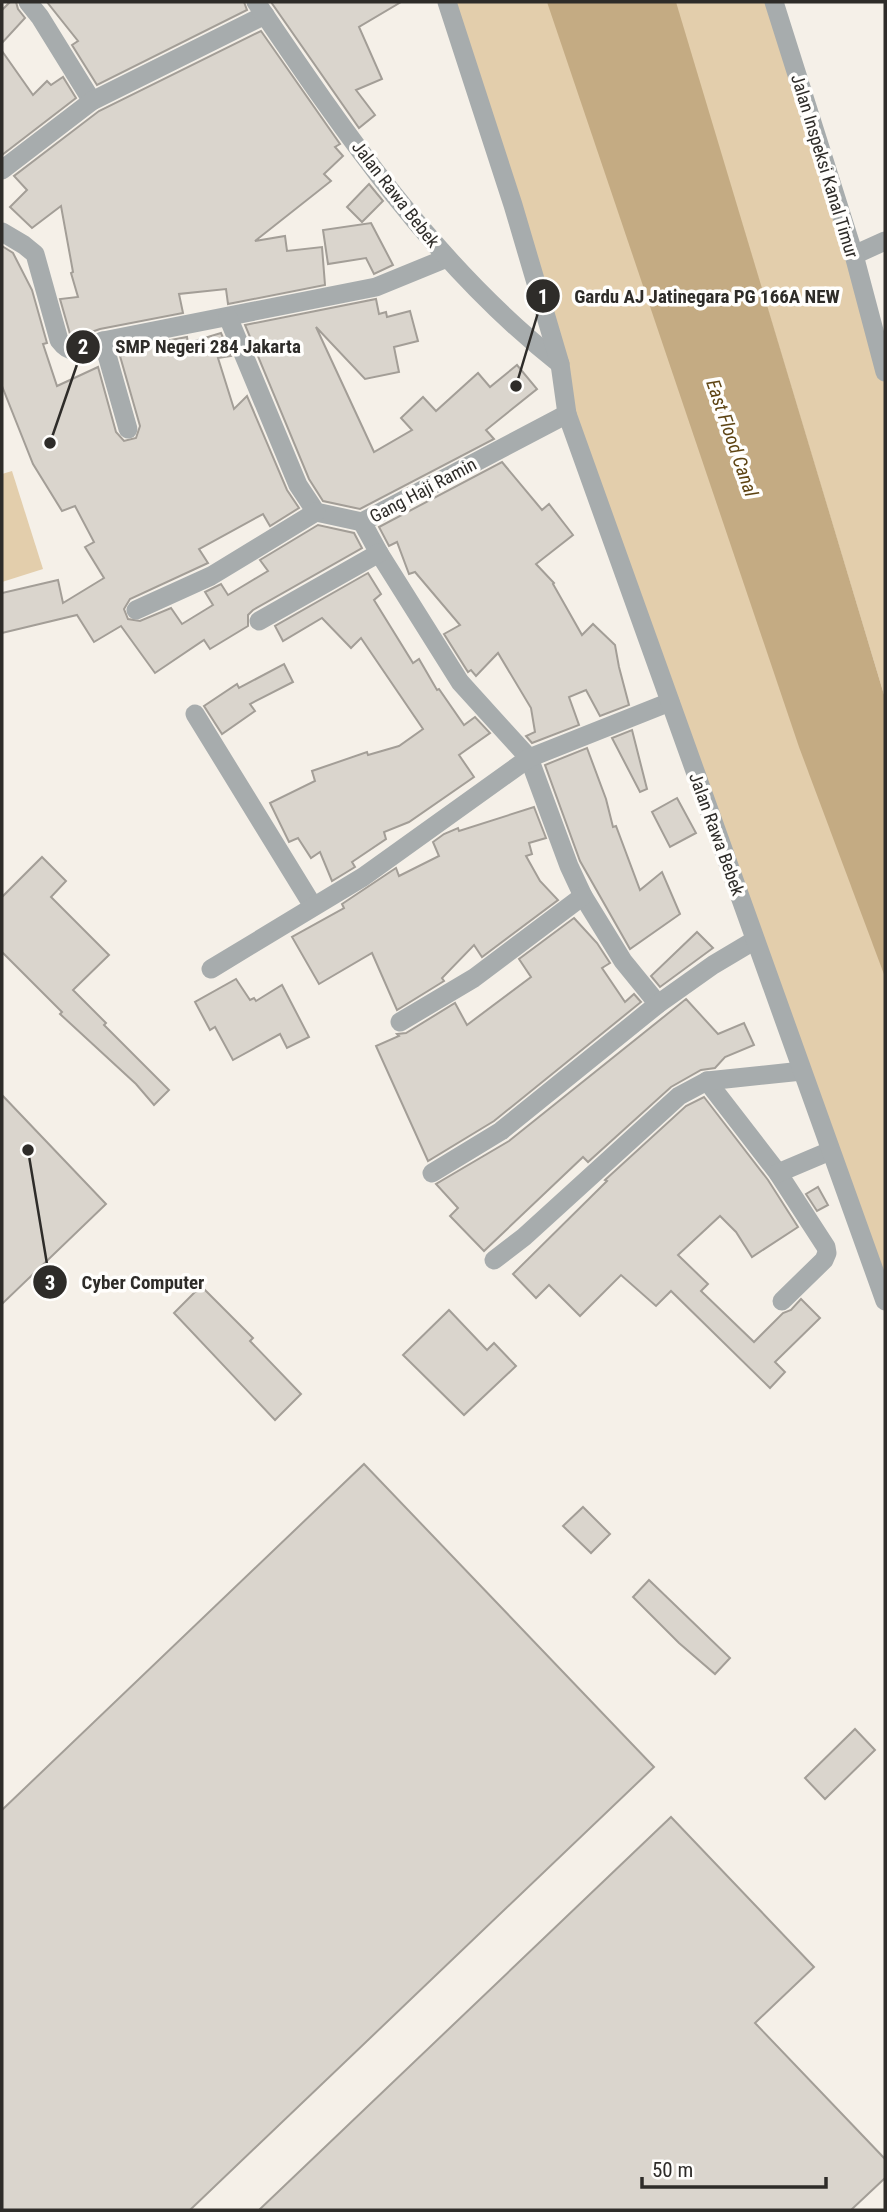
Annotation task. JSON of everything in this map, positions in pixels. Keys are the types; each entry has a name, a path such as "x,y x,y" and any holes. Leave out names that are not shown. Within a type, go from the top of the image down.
{"street":[{"path":"28,2 92,101"},
{"name":"Jalan Rawa Bebek","path":"447,2 513,205 560,364 567,414 885,1301"},
{"name":"Jalan Inspeksi Kanal Timur","path":"774,2 854,255 885,372"},
{"path":"2,170 92,101 145,75 261,8"},
{"name":"Jalan Rawa Bebek","path":"261,8 370,165 447,258 531,340 560,364"},
{"path":"2,232 34,254 59,340 66,349 74,352 103,341 376,287 447,258"},
{"path":"854,255 885,241"},
{"path":"136,610 211,576 316,512 298,485 228,317"},
{"path":"103,341 128,429"},
{"name":"Gang Haji Ramin","path":"316,512 362,522 567,414"},
{"path":"362,522 460,682 529,758 569,866 583,896 624,961 658,1003"},
{"path":"259,621 379,553"},
{"path":"211,969 363,877 529,758 670,702"},
{"path":"195,714 313,906"},
{"path":"400,1023 474,978 583,896"},
{"path":"432,1173 501,1131 658,1003 755,940"},
{"path":"494,1260 524,1237 679,1096 707,1081 802,1071"},
{"path":"707,1081 778,1173 826,1247 824,1260 782,1301"},
{"path":"778,1173 830,1151"}],"shaded area":[{"path":"447,2 548,2 885,975 885,1301 567,414"},
{"path":"675,2 773,2 885,372 885,698"},
{"path":"12,471 43,569 2,582 2,474"}],"water":[{"name":"East Flood Canal","path":"547,2 676,2 885,698 885,977 799,747"}],"building":[{"path":"10,2 16,2 25,18 2,43 2,10"},
{"path":"47,2 244,2 247,10 97,85 72,45 78,41"},
{"path":"271,2 401,2 359,27 382,79 356,90 375,115 359,128"},
{"path":"261,31 340,144 335,147 343,156 324,174 331,181 255,241 285,236 287,251 322,247 325,285 228,304 226,289 179,294 183,313 100,329 74,338 70,334 60,299 78,297 71,273 73,272 61,206 32,228 10,207 27,190 14,176 99,111"},
{"path":"2,51 33,95 47,81 51,85 63,77 76,98 2,155"},
{"path":"369,184 383,201 362,222 347,207"},
{"path":"371,223 393,265 374,274 366,258 328,264 323,230"},
{"path":"2,246 13,253 32,290 47,343 43,344 57,386 98,367 116,432 124,441 136,438 140,426 120,356 144,345 187,337 188,343 221,333 231,356 218,358 234,409 247,396 287,490 299,508 270,526 263,514 199,549 208,563 130,599 124,609 128,619 140,621 171,608 182,624 213,605 205,592 221,584 228,595 268,571 260,560 318,525 354,533 362,548 253,610 248,615 248,626 210,649 204,640 155,673 121,626 94,642 77,615 2,633 2,593 58,580 63,603 104,578 85,547 94,542 75,506 62,511 33,464 2,386"},
{"path":"376,299 379,314 386,312 387,317 410,311 418,341 394,347 399,372 365,379 316,327 374,452 412,430 401,418 423,397 436,411 478,373 490,387 517,365 537,389 486,430 494,439 360,509 323,501 309,479 245,325"},
{"path":"502,462 542,510 549,504 573,535 536,564 554,583 582,635 593,624 615,645 629,705 600,716 586,690 569,697 579,725 532,743 526,736 535,732 531,708 498,653 476,676 471,670 468,672 444,634 460,625 415,572 409,574 397,542 389,546 379,527"},
{"path":"368,573 381,594 374,600 413,663 419,659 437,690 439,689 464,725 475,717 490,733 459,755 474,777 409,822 384,832 386,839 352,862 355,867 332,881 320,852 311,858 298,838 289,842 270,803 315,781 312,771 367,752 368,755 399,746 423,729 361,638 351,648 322,618 283,641 275,626"},
{"path":"284,664 293,682 250,704 255,711 222,734 204,706 237,684 239,688"},
{"path":"632,730 647,789 640,792 612,738"},
{"path":"587,748 606,799 613,827 616,826 640,890 662,872 680,914 630,949 580,861 545,765"},
{"path":"677,798 696,833 670,847 652,812"},
{"path":"534,807 546,838 529,843 532,854 526,856 540,881 558,900 482,957 474,945 442,978 444,981 397,1010 372,953 319,984 292,937 344,908 342,904 396,868 399,876 439,856 433,842 444,834"},
{"path":"42,857 66,881 51,897 109,955 73,990 169,1090 154,1105 136,1084 60,1014 62,1012 2,952 2,897"},
{"path":"574,918 597,943 610,963 602,968 625,1002 634,994 641,1002 494,1121 428,1161 376,1046 399,1036 397,1034 406,1033 455,1003 467,1025 531,977 519,959"},
{"path":"697,932 713,948 660,987 651,976"},
{"path":"236,979 250,1000 254,998 256,1001 282,985 309,1037 287,1048 280,1034 233,1060 215,1027 210,1030 195,1002"},
{"path":"686,999 718,1034 744,1023 754,1045 725,1057 715,1068 701,1070 671,1087 588,1162 583,1157 484,1251 450,1216 458,1208 436,1184 509,1141"},
{"path":"2,1095 106,1204 2,1304"},
{"path":"704,1097 768,1180 798,1227 752,1257 736,1232 720,1216 678,1255 708,1284 701,1291 754,1342 801,1299 820,1318 775,1362 785,1372 770,1388 671,1291 656,1306 621,1275 580,1316 549,1285 536,1298 513,1274 607,1181 605,1180 686,1106"},
{"path":"818,1187 828,1205 817,1211 806,1194"},
{"path":"201,1286 253,1338 250,1341 301,1394 275,1420 174,1313"},
{"path":"449,1310 487,1350 494,1343 516,1366 464,1415 403,1355"},
{"path":"364,1464 654,1767 190,2210 2,2210 2,1810"},
{"path":"583,1507 610,1534 591,1553 563,1526"},
{"path":"649,1580 730,1658 715,1674 633,1597"},
{"path":"855,1729 875,1750 825,1799 805,1778"},
{"path":"671,1817 814,1967 755,2023 885,2159 885,2178 851,2210 259,2210"}],"place":[{"name":"Gardu AJ Jatinegara PG 166A NEW","path":"516,386"},
{"name":"SMP Negeri 284 Jakarta","path":"50,443"},
{"name":"Cyber Computer","path":"28,1150"}]}
